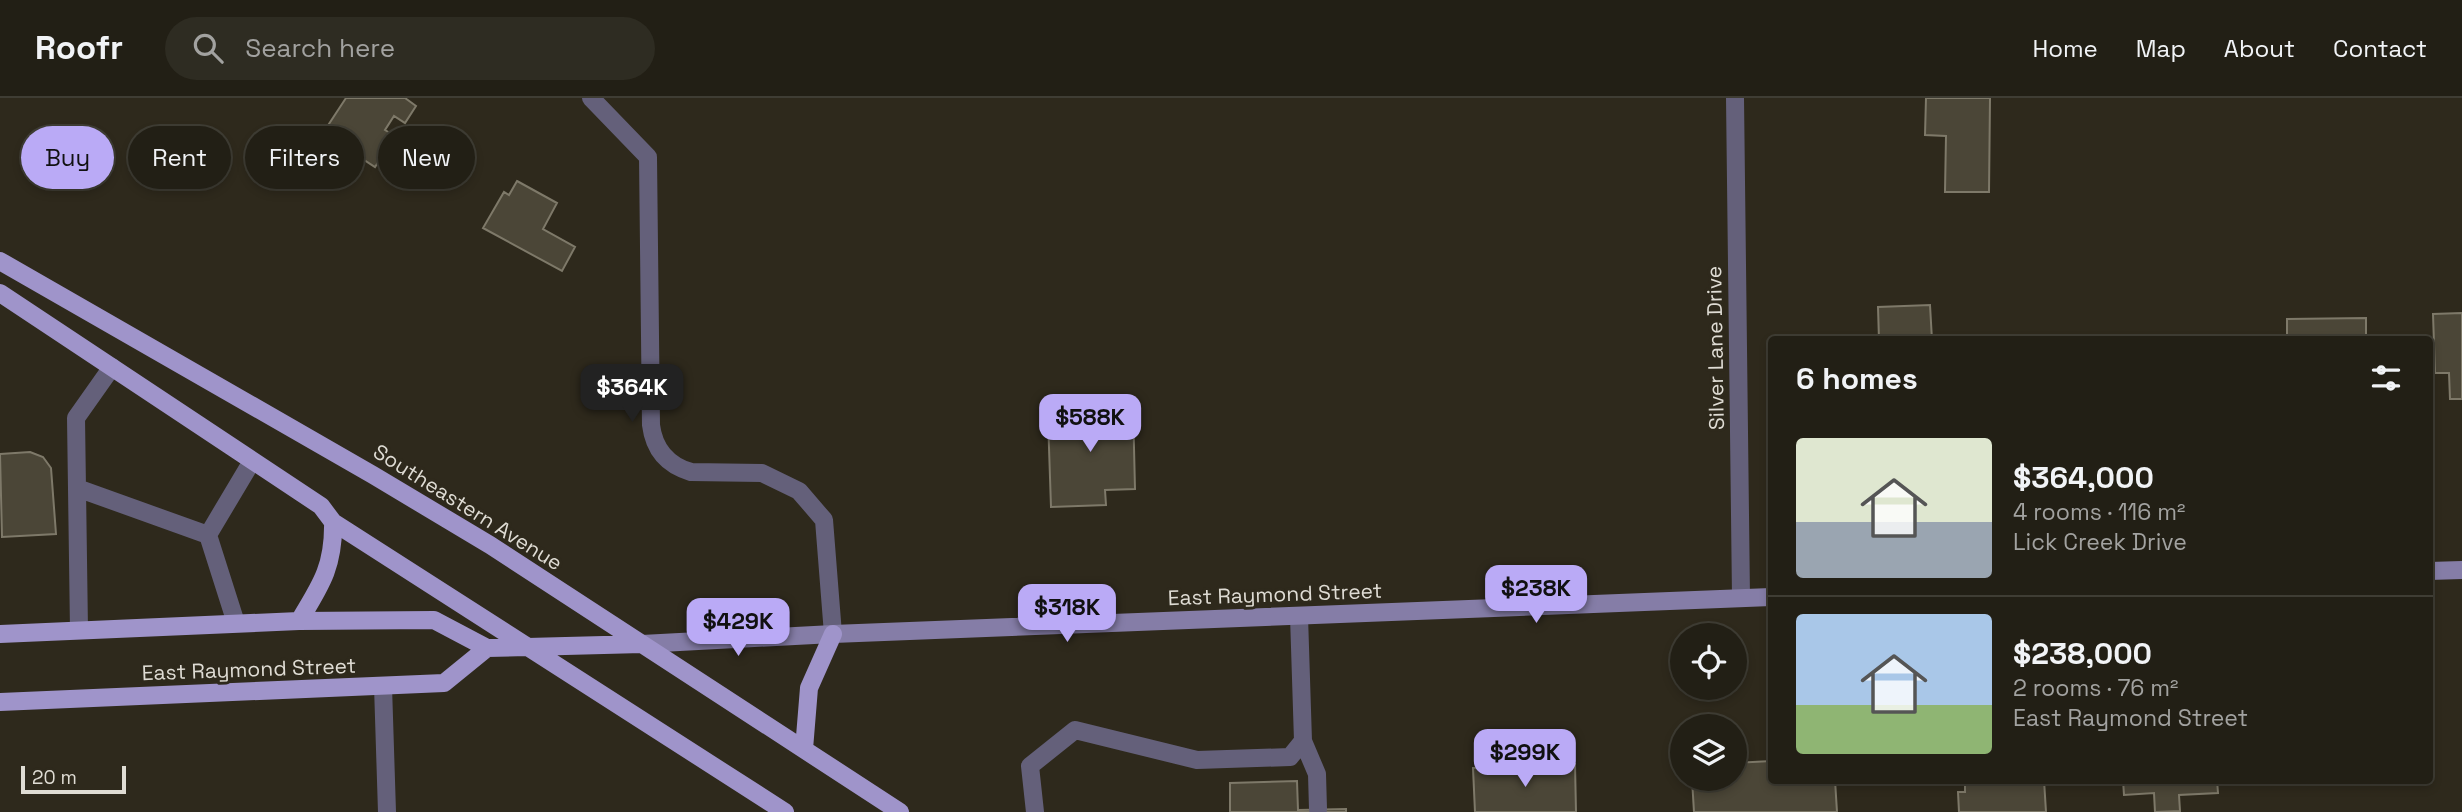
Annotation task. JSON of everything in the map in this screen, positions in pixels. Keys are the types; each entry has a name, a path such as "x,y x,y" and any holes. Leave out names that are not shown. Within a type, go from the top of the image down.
{"main road":[{"name":"Southeastern Avenue","path":"0,261 490,545 900,812"},
{"path":"0,293 321,506 333,522 785,812"},
{"path":"299,621 323,583 334,541 333,522"},
{"path":"2433,571 2462,570"},
{"name":"East Raymond Street","path":"0,634 236,623 435,620 487,648 642,644 1768,597"},
{"path":"803,749 809,688 833,634"},
{"name":"East Raymond Street","path":"0,702 444,683 487,648"}],"street":[{"path":"591,98 648,157 651,425 655,443 665,459 681,469 691,472 762,473 799,491 824,520 833,634"},
{"name":"Silver Lane Drive","path":"1735,98 1741,598"},
{"path":"79,630 76,418 112,367"},
{"path":"236,623 208,535 252,461"},
{"path":"77,488 208,535"},
{"path":"1299,616 1303,741 1317,774 1318,809"},
{"path":"383,686 387,812"},
{"path":"1035,812 1030,765 1075,730 1197,760 1290,757 1303,741"}],"building":[{"path":"346,98 405,98 416,106 405,123 394,116 388,126 378,126 378,162 375,167 364,160 364,126 328,126"},
{"path":"1926,98 1990,98 1989,192 1945,192 1946,136 1925,135"},
{"path":"517,181 557,203 543,229 575,247 562,271 483,228 504,192 509,195"},
{"path":"1930,305 1932,336 1879,336 1878,307"},
{"path":"2462,313 2462,399 2450,399 2449,373 2435,373 2433,314"},
{"path":"2366,318 2366,336 2287,336 2287,319"},
{"path":"1133,406 1135,489 1105,490 1106,505 1051,507 1048,418 1054,418 1053,408"},
{"path":"30,452 43,457 51,468 56,534 2,537 0,454"},
{"path":"1768,761 1768,784 1835,784 1837,812 1694,812 1693,791 1747,791 1747,762"},
{"path":"1575,764 1576,812 1475,812 1473,768"},
{"path":"1297,781 1298,810 1346,809 1346,812 1230,812 1230,783"},
{"path":"1965,784 2044,784 2046,812 1959,812 1958,792 1965,792"},
{"path":"2123,784 2217,784 2218,793 2179,795 2180,811 2155,812 2154,793 2124,795"}]}
